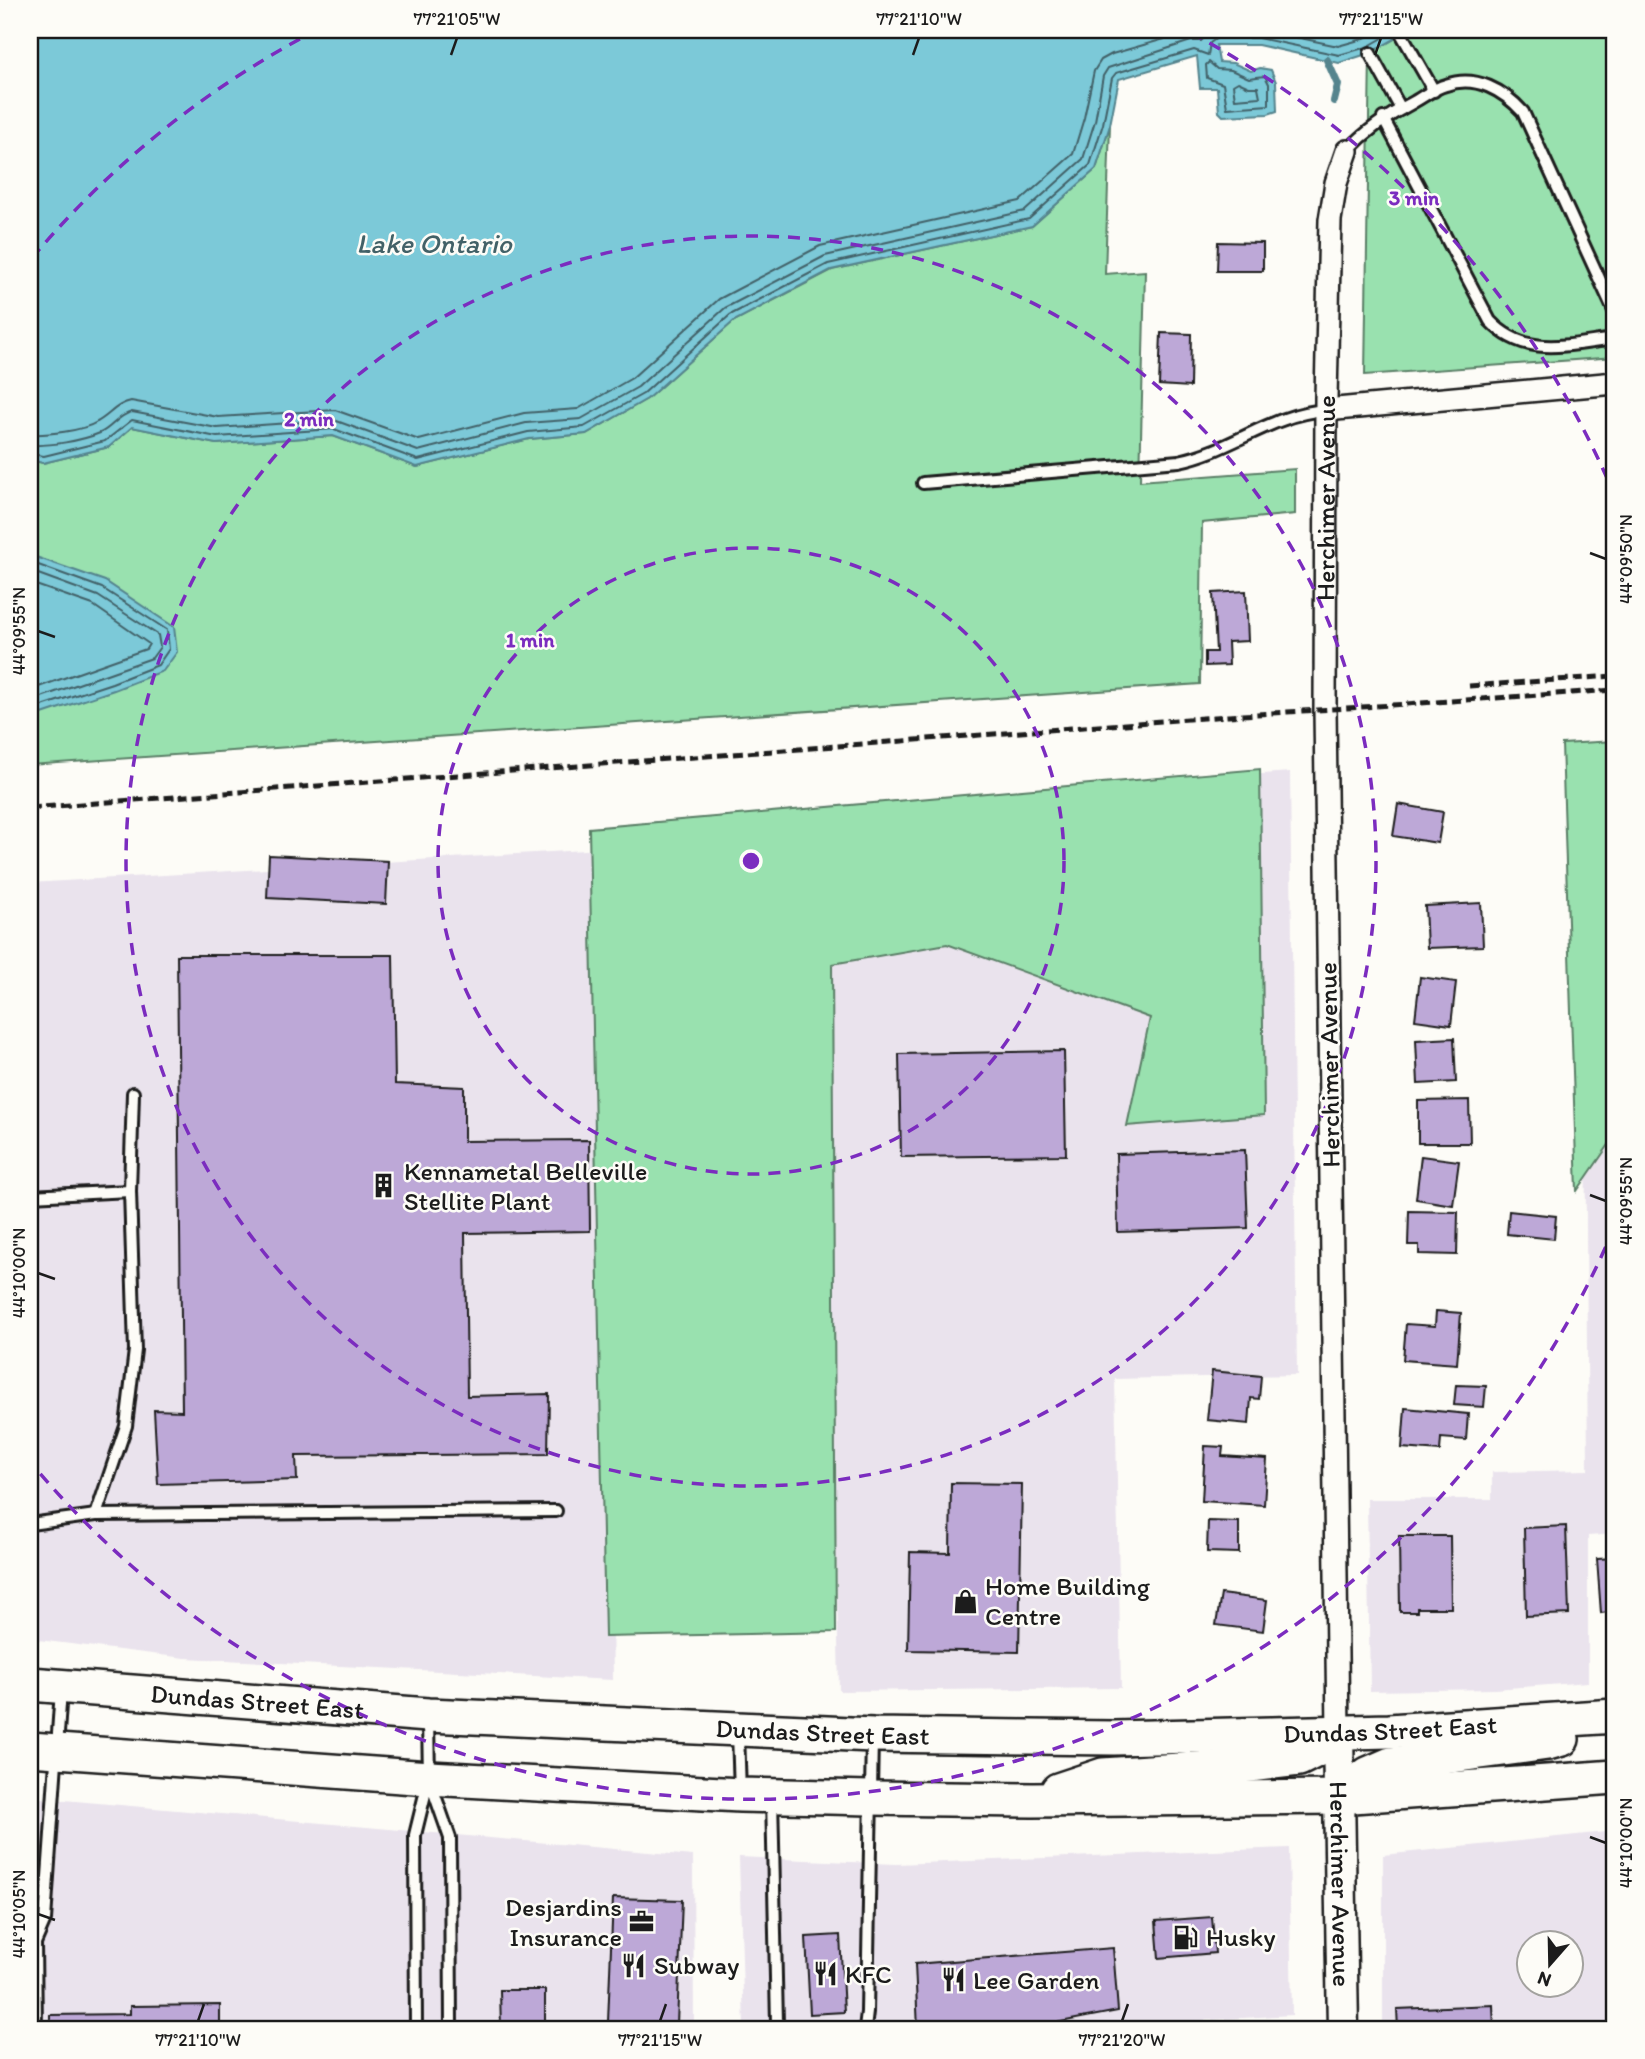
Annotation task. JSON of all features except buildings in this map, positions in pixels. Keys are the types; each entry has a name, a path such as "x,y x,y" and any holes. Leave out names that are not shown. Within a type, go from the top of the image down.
{"main road":[{"name":"Dundas Street East","path":"46,1686 428,1715 873,1735 1114,1738 1498,1725 1609,1716"},
{"path":"1339,1797 1368,1774 1391,1764 1548,1743 1568,1737 1609,1716"},
{"path":"1033,1800 1103,1775 1267,1764 1299,1759 1319,1749 1338,1732"},
{"path":"43,1750 429,1778 740,1795 870,1798 1033,1800 1339,1797 1615,1777"}],"street":[{"name":"Herchimer Avenue","path":"1343,2029 1325,748 1326,410 1330,220 1336,183 1347,151"},
{"path":"1326,410 1615,383"}],"lane":[{"path":"1402,34 1434,91"},
{"path":"1370,53 1401,109"},
{"name":"Herchimer Avenue","path":"1347,151 1364,132 1383,118 1446,84 1469,82 1491,86 1509,96 1523,112 1615,313"},
{"path":"1383,118 1490,321 1504,335 1521,343 1541,346 1615,339"},
{"path":"923,483 1179,461 1218,450 1277,420 1303,412 1326,410"},
{"path":"96,1515 125,1426 135,1350 130,1191 133,1093"},
{"path":"30,1196 130,1191"},
{"path":"30,1524 96,1515 556,1511"},
{"path":"36,2029 35,1943 45,1920 43,1750 46,1686"},
{"path":"416,2029 415,1835 429,1778 428,1715"},
{"path":"738,1729 740,1795"},
{"path":"865,2029 873,1735"},
{"path":"429,1778 450,1838 451,2029"},
{"path":"772,1796 777,2023 780,2029"}],"shaded area":[{"path":"1615,748 1615,1534 1588,1536 1588,1682 1495,1689 1370,1691 1367,1499 1492,1499 1492,1472 1588,1470 1582,750"},
{"path":"1290,772 1297,1375 1115,1379 1121,1688 839,1691 822,806"},
{"path":"601,849 613,1680 185,1658 30,1639 30,883"},
{"path":"30,1797 693,1856 694,2029 30,2029"},
{"path":"1615,1831 1615,2029 1383,2029 1383,1855"},
{"path":"1289,1848 1292,2015 1142,2024 1116,2029 744,2029 739,1857 896,1864"}],"green space":[{"path":"1410,30 1615,30 1615,357 1365,375 1370,53"},
{"path":"1110,125 1105,274 1145,271 1140,481 1295,469 1295,514 1202,523 1200,684 30,765 30,460 43,463 109,447 132,427 216,444 333,436 417,467 529,439 586,434 647,399 734,321 832,270 1032,226 1096,169"},
{"path":"1615,741 1615,1136 1577,1191 1562,744"},
{"path":"1260,769 1264,1115 1127,1126 1150,1018 947,944 832,964 836,1632 605,1637 589,828"}],"water":[{"name":"Lake Ontario","path":"30,30 1410,30 1370,53 1339,63 1258,45 1216,45 1219,62 1233,63 1251,71 1260,68 1271,70 1276,82 1277,111 1268,114 1223,116 1219,112 1217,88 1200,88 1197,56 1119,79 1110,125 1096,169 1032,226 831,270 734,321 647,399 586,434 529,439 417,467 333,436 216,444 132,427 109,447 43,463 30,460"},
{"path":"30,555 105,581 174,627 177,652 163,671 30,718"}],"waterway":[{"path":"1327,60 1338,85 1334,101"}],"railway":[{"path":"1469,686 1615,676"},
{"path":"30,808 1228,716 1615,690"}],"place":[{"name":"Kennametal Belleville Stellite Plant","path":"384,1186"},
{"name":"Home Building Centre","path":"965,1601"},
{"name":"Desjardins Insurance","path":"642,1922"},
{"name":"Husky","path":"1186,1937"},
{"name":"Subway","path":"634,1965"},
{"name":"KFC","path":"825,1974"},
{"name":"Lee Garden","path":"953,1980"}]}
